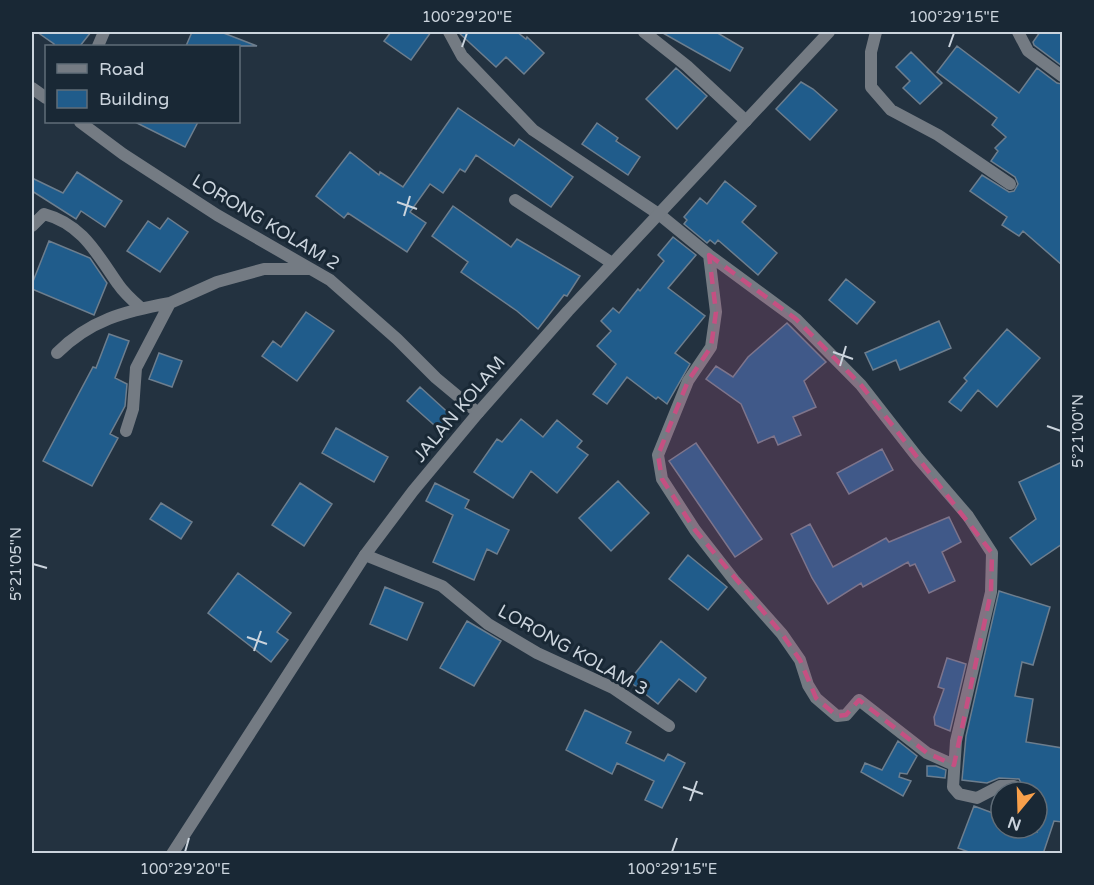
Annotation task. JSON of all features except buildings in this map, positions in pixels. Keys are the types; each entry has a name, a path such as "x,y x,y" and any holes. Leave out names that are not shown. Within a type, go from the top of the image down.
{"street":[{"path":"448,32 462,56 533,130 660,215 709,255 796,319 861,385 918,458 968,516 992,553 991,592 956,741 953,787 958,794 977,798 989,792"},
{"path":"644,32 687,66 746,121"},
{"name":"JALAN KOLAM","path":"172,854 366,555 413,491 478,413 612,263 660,215 829,32"},
{"path":"876,32 871,52 871,87 891,110 938,135 1010,184"},
{"path":"1018,32 1028,51 1062,76"},
{"path":"32,88 45,97"},
{"name":"LORONG KOLAM 2","path":"81,123 123,154 217,215 330,280 397,339 436,378 478,413"},
{"path":"515,200 612,263"},
{"path":"32,226 44,214 61,219 88,241 119,286 141,308"},
{"path":"709,255 716,312 711,347 688,381 658,456 662,479 695,530 734,580 782,634 800,660 808,686 816,698 837,716 846,715 859,699 927,753 954,765"},
{"path":"57,353 74,337 99,323 141,308 170,303 217,282 264,269 312,269"},
{"path":"126,431 133,409 136,368 170,303"},
{"name":"LORONG KOLAM 3","path":"366,555 442,586 488,624 537,652 613,688 669,726"}],"highlighted area":[{"path":"709,255 796,319 861,385 992,553 991,592 954,765 927,753 859,700 846,715 837,716 816,698 800,660 782,634 695,530 662,479 658,455 688,381 711,347 716,312"}]}
